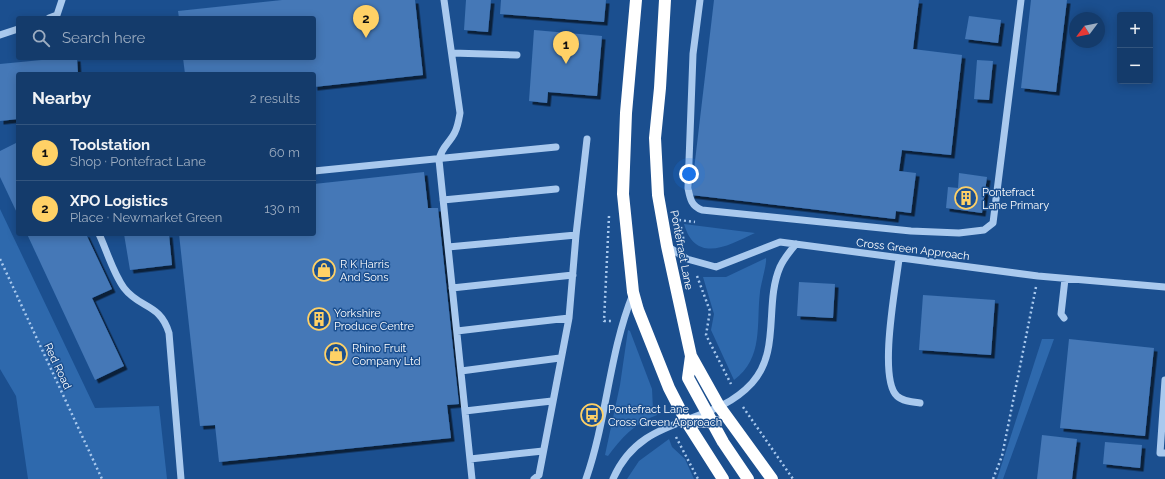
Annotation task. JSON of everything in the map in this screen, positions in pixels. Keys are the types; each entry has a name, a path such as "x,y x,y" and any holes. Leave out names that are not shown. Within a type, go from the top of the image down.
{"highway":[{"path":"636,0 626,113 623,194 633,292 638,310 669,388 686,422 723,479"},
{"name":"Pontefract Lane","path":"665,0 660,88 655,138 658,195 690,356 719,406 772,479"},
{"path":"690,356 688,378 708,416 748,479"},
{"path":"686,422 708,416 732,425"}],"street":[{"path":"54,16 57,15 62,0"},
{"path":"444,0 460,113 455,134 440,151 439,160 472,479"},
{"path":"700,0 693,54 688,188 689,197 695,208 702,210 903,230 960,233 984,230 993,223 1021,0"},
{"path":"0,35 16,30"},
{"path":"452,53 517,55"},
{"path":"534,479 539,475 560,358 569,318 576,235 587,139"},
{"path":"316,171 439,160 556,147"},
{"path":"443,200 556,189"},
{"path":"448,247 576,235"},
{"path":"100,236 124,288 134,298 155,310 166,324 169,333 181,479"},
{"name":"Cross Green Approach","path":"667,246 687,259 716,267 780,242 899,259 1038,276 1165,287"},
{"path":"708,416 719,406 745,391 764,367 771,331 772,303 776,282 780,267 796,244"},
{"path":"899,259 890,329 888,366 892,389 897,396 903,400 920,403"},
{"path":"452,288 572,275"},
{"path":"1064,318 1061,314 1065,279"},
{"path":"586,479 594,457 624,321 633,292"},
{"path":"457,331 569,318"},
{"path":"461,371 560,358"},
{"path":"1165,380 1160,453 1165,454"},
{"path":"465,411 552,401"},
{"path":"613,479 620,464 636,444 656,431 686,422"},
{"path":"470,459 543,451"}],"path":[{"path":"677,212 687,259 699,278 710,312 706,335 746,414 794,479"},
{"path":"679,220 703,223"},
{"name":"Red Road","path":"0,259 102,479"},
{"path":"993,479 1002,456 1038,276"}],"shaded area":[{"path":"0,209 95,408 159,406 167,479 28,479 16,396 0,369"},
{"path":"684,224 755,233 724,246 705,248 696,244 689,237"},
{"path":"766,258 766,265 760,292 757,340 750,361 744,371 734,380 711,330 714,314 703,277 726,277"},
{"path":"628,330 630,331 652,389 653,409 657,415 642,422 629,432 608,456 605,455 620,385"},
{"path":"1042,339 1054,339 1003,479 997,479"},
{"path":"669,439 672,447 685,459 694,479 627,479 639,461"}],"building":[{"path":"282,0 415,0 423,75 316,87 316,72 185,72 183,60 316,60 316,16 179,16 178,11"},
{"path":"466,0 491,0 488,32 464,30"},
{"path":"501,0 606,0 604,22 500,14"},
{"path":"714,0 919,0 913,49 962,55 951,155 902,150 899,171 916,173 911,213 896,211 895,219 691,195"},
{"path":"1031,0 1067,0 1056,92 1021,88"},
{"path":"969,16 1001,20 998,43 965,39"},
{"path":"534,30 602,36 597,96 548,92 547,103 529,101"},
{"path":"41,60 77,60 78,72 16,72 16,119 0,121 0,64"},
{"path":"977,60 993,61 989,100 974,99"},
{"path":"16,143 16,211 0,177 0,151"},
{"name":"Yorkshire Produce Centre","path":"424,172 428,208 438,208 459,404 447,405 451,438 219,462 215,425 200,426 179,236 316,236 316,184"},
{"name":"Pontefract Lane Primary","path":"959,173 987,177 982,213 946,208 948,187 958,188"},
{"path":"28,236 87,236 112,289 92,298 124,366 95,380"},
{"path":"124,236 169,236 172,265 130,270"},
{"path":"799,282 835,284 833,318 797,316"},
{"path":"923,295 995,300 991,355 919,350"},
{"path":"1069,339 1154,348 1145,436 1060,428"},
{"path":"1042,435 1077,439 1072,479 1037,479"},
{"path":"1105,442 1142,445 1140,468 1103,464"}],"place":[{"name":"XPO Logistics","path":"366,38"},
{"name":"Toolstation","path":"566,64"},
{"name":"Pontefract Lane Primary","path":"966,198"},
{"name":"R K Harris And Sons","path":"324,270"},
{"name":"Yorkshire Produce Centre","path":"319,319"},
{"name":"Rhino Fruit Company Ltd","path":"336,354"},
{"name":"Pontefract Lane Cross Green Approach","path":"592,415"}]}
